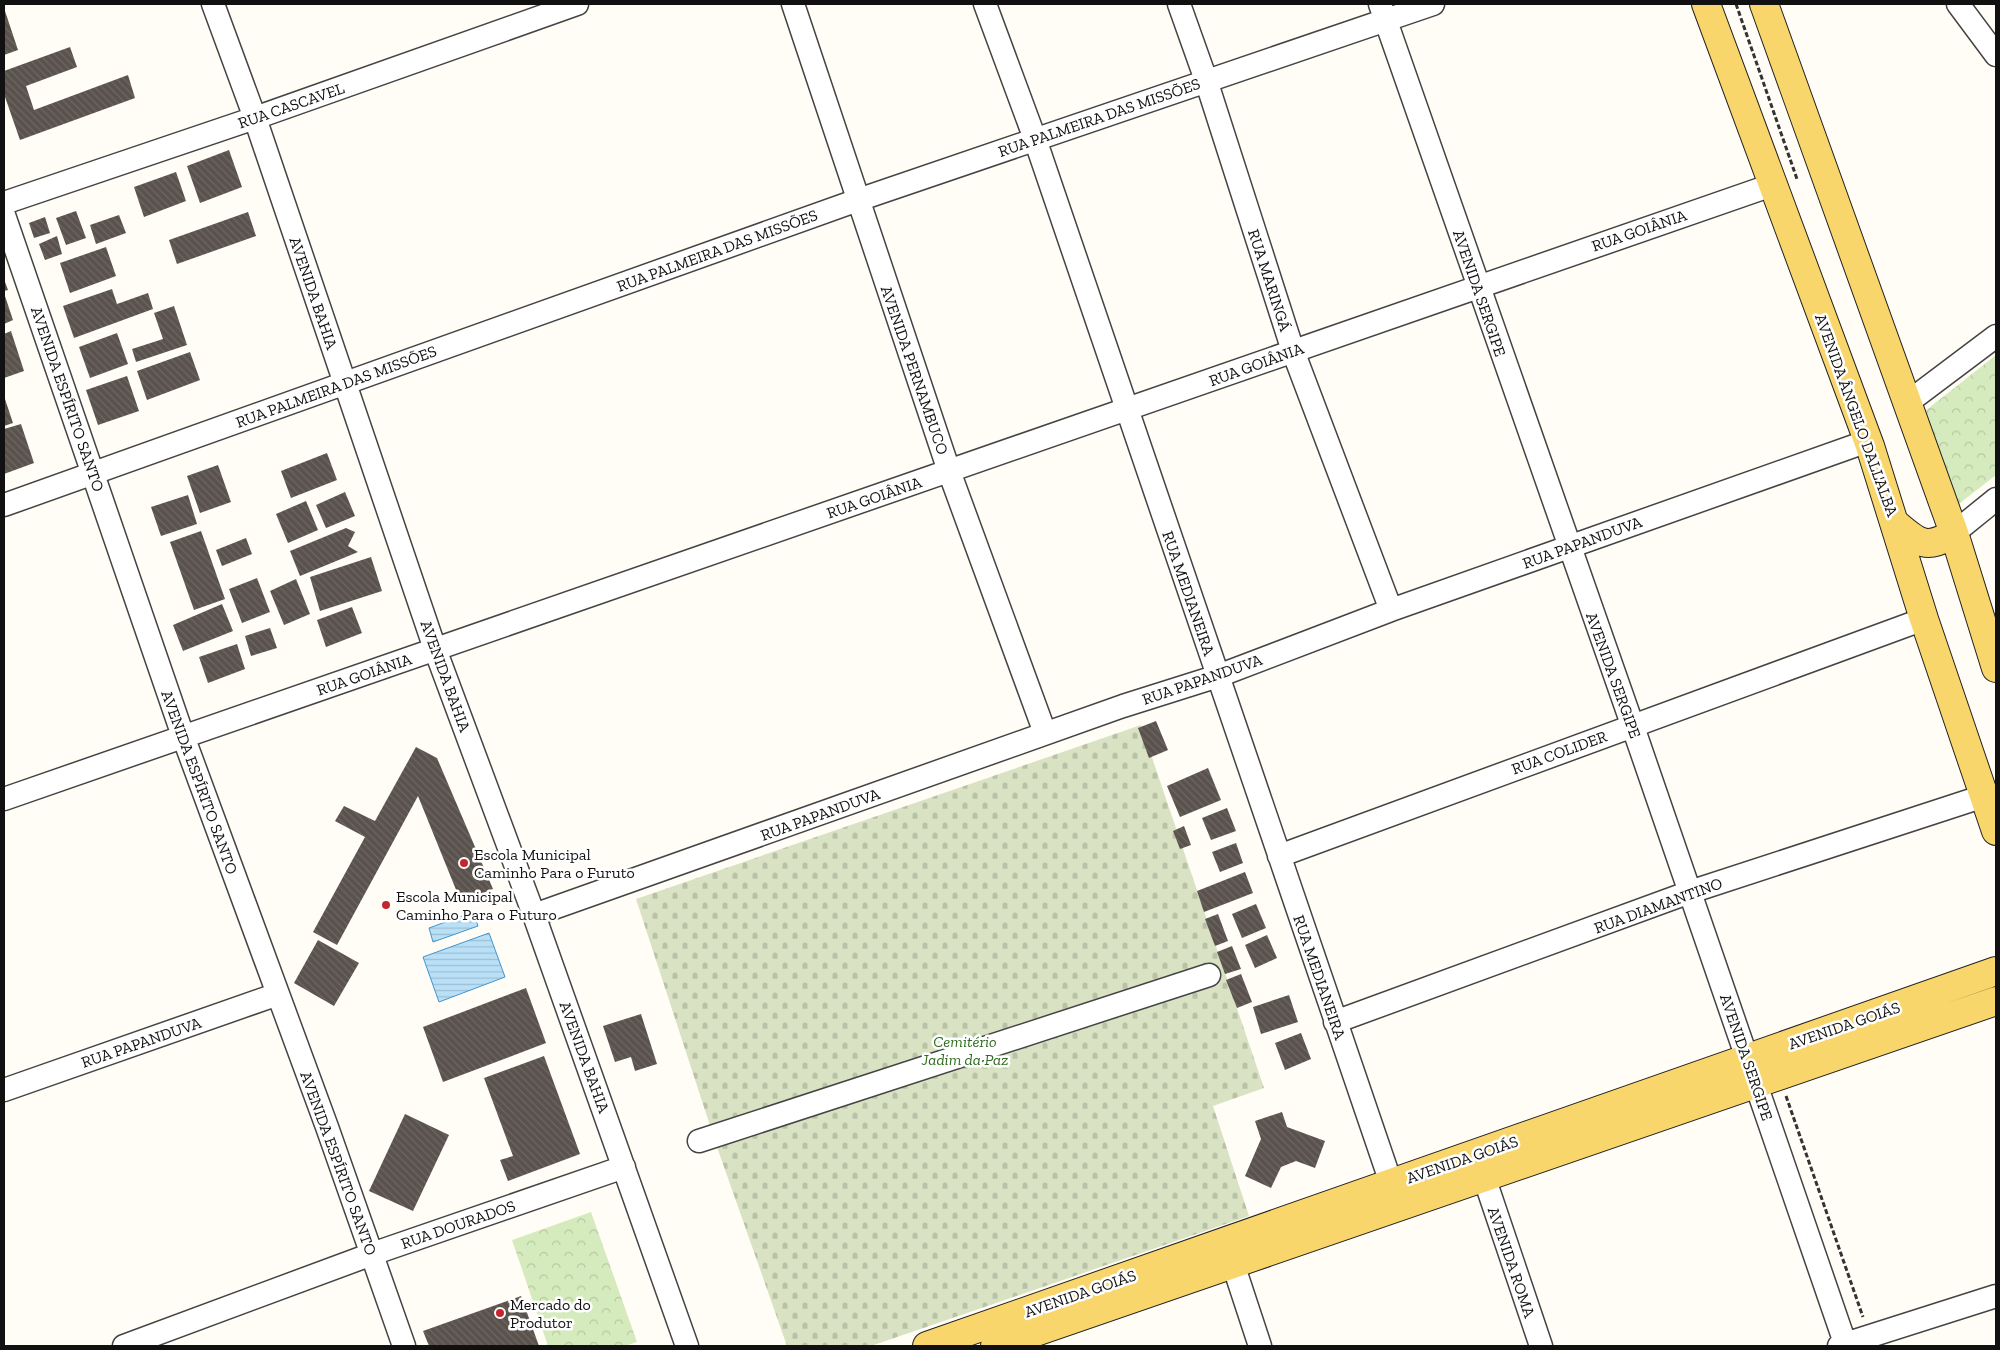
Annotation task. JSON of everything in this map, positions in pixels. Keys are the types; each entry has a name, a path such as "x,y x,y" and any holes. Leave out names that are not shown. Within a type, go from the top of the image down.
{"main road":[{"name":"AVENIDA ÂNGELO DALL'ALBA","path":"1706,4 1868,441 1896,524 1924,618 1996,831"},
{"path":"1764,4 1954,533 1996,668"},
{"path":"1896,524 1925,543 1941,542 1954,533"},
{"name":"AVENIDA GOIÁS","path":"995,1346 1484,1178 1761,1073 1996,971"},
{"name":"AVENIDA GOIÁS","path":"927,1346 969,1339 1391,1183 1996,1001"}],"street":[{"name":"AVENIDA BAHIA","path":"213,4 255,118 435,649 534,915 687,1346"},
{"name":"RUA CASCAVEL","path":"4,203 255,118 577,4"},
{"name":"AVENIDA PERNAMBUCO","path":"793,4 949,471 1045,734"},
{"name":"RUA MEDIANEIRA","path":"985,4 1035,139 1126,411 1391,1183"},
{"name":"RUA MARINGÁ","path":"1179,4 1206,80 1293,351 1391,610"},
{"name":"RUA PALMEIRA DAS MISSÕES","path":"4,505 858,200 1206,80 1383,12 1433,4"},
{"path":"1958,4 1996,55"},
{"name":"AVENIDA SERGIPE","path":"1383,12 1690,892 1761,1073 1844,1345"},
{"name":"RUA GOIÂNIA","path":"4,799 1126,411 1478,286 1772,185"},
{"name":"AVENIDA ESPÍRITO SANTO","path":"4,215 183,736 404,1346"},
{"path":"1906,403 1996,336"},
{"name":"RUA PAPANDUVA","path":"534,915 1045,734 1218,676 1391,610 1868,441"},
{"path":"1954,533 1996,499"},
{"name":"RUA COLIDER","path":"1279,856 1632,724 1924,618"},
{"name":"RUA DIAMANTINO","path":"1335,1022 1690,892 1984,796"},
{"path":"699,1141 1209,975"},
{"name":"RUA PAPANDUVA","path":"4,1090 278,994"},
{"name":"RUA DOURADOS","path":"124,1346 372,1254 624,1167"},
{"name":"AVENIDA ROMA","path":"1484,1178 1541,1346"},
{"path":"1233,1264 1260,1346"},
{"path":"1844,1345 1996,1296"}],"path":[{"path":"1761,1073 1869,1336"}],"green space":[{"path":"1996,355 1996,475 1951,510 1920,415"},
{"name":"Cemitério Jadim da Paz","path":"1141,725 1264,1088 1213,1106 1249,1216 871,1346 787,1346 717,1147 636,899"},
{"path":"591,1212 637,1342 625,1346 548,1346 512,1240"}],"water":[{"path":"473,912 478,926 433,942 429,928"},
{"path":"489,933 505,977 439,1002 423,957"}],"building":[{"path":"4,8 18,50 4,55"},
{"path":"70,47 77,67 26,86 34,110 128,75 135,98 20,140 4,94 4,71"},
{"path":"229,150 242,187 200,203 187,166"},
{"path":"176,172 186,201 144,217 134,187"},
{"path":"76,211 86,238 66,245 56,218"},
{"path":"248,212 256,236 177,264 169,240"},
{"path":"119,215 126,233 96,244 90,225"},
{"path":"45,217 50,233 34,238 29,223"},
{"path":"57,236 62,254 45,260 39,244"},
{"path":"106,247 116,276 70,293 60,263"},
{"path":"4,279 8,290 4,291"},
{"path":"112,289 117,304 148,293 153,309 74,338 63,306"},
{"path":"4,293 13,320 4,324"},
{"path":"174,306 187,345 136,362 132,349 163,339 154,313"},
{"path":"11,331 24,371 4,378 4,334"},
{"path":"117,333 128,364 90,378 79,347"},
{"path":"190,352 200,380 147,400 137,371"},
{"path":"127,376 139,411 98,425 86,390"},
{"path":"4,396 13,423 4,426"},
{"path":"21,424 34,463 4,474 4,429"},
{"path":"327,453 337,480 291,498 281,471"},
{"path":"218,465 231,502 200,513 187,476"},
{"path":"345,492 355,516 326,528 316,505"},
{"path":"188,495 197,524 161,536 151,507"},
{"path":"306,501 318,530 288,543 276,514"},
{"path":"346,528 355,532 348,546 358,552 300,576 290,551"},
{"path":"201,531 225,599 194,610 170,542"},
{"path":"246,538 252,554 222,566 216,550"},
{"path":"371,557 382,591 320,611 310,577"},
{"path":"257,578 270,612 242,623 229,589"},
{"path":"296,579 310,614 284,625 270,591"},
{"path":"222,604 233,631 183,651 173,625"},
{"path":"352,607 362,633 326,647 317,620"},
{"path":"270,628 277,648 251,656 245,636"},
{"path":"237,644 245,669 208,683 199,657"},
{"path":"1156,721 1168,750 1149,758 1138,728"},
{"name":"Escola Municipal Caminho Para o Furuto","path":"416,747 437,758 493,889 461,902 418,796 337,945 313,932 365,837 335,821 344,806 375,821"},
{"path":"1208,768 1221,800 1180,817 1167,786"},
{"path":"1227,808 1236,831 1211,840 1202,818"},
{"path":"1184,826 1191,845 1180,849 1173,831"},
{"path":"1236,843 1243,863 1220,872 1212,852"},
{"path":"1245,872 1253,893 1204,912 1197,891"},
{"path":"1256,904 1266,928 1242,938 1232,914"},
{"path":"1218,914 1228,941 1215,946 1205,919"},
{"path":"1267,935 1277,958 1255,968 1245,945"},
{"path":"318,940 359,963 334,1006 294,983"},
{"path":"1232,946 1241,969 1225,974 1217,952"},
{"path":"1241,974 1252,1002 1237,1008 1226,980"},
{"path":"526,988 546,1043 443,1082 423,1027"},
{"path":"1289,995 1298,1022 1261,1034 1253,1007"},
{"path":"641,1014 657,1064 635,1071 631,1057 615,1062 603,1026"},
{"path":"1301,1033 1311,1059 1285,1070 1275,1043"},
{"path":"544,1056 580,1154 508,1181 500,1160 513,1156 484,1078"},
{"path":"1282,1112 1287,1127 1325,1141 1315,1168 1296,1161 1281,1167 1271,1188 1245,1176 1261,1139 1255,1121"},
{"path":"405,1114 449,1135 413,1211 369,1191"},
{"name":"Mercado do Produtor","path":"521,1296 539,1346 429,1346 423,1331"}],"place":[{"name":"Escola Municipal Caminho Para o Furuto","path":"464,863"},
{"name":"Escola Municipal Caminho Para o Futuro","path":"386,905"},
{"name":"Mercado do Produtor","path":"500,1313"}]}
